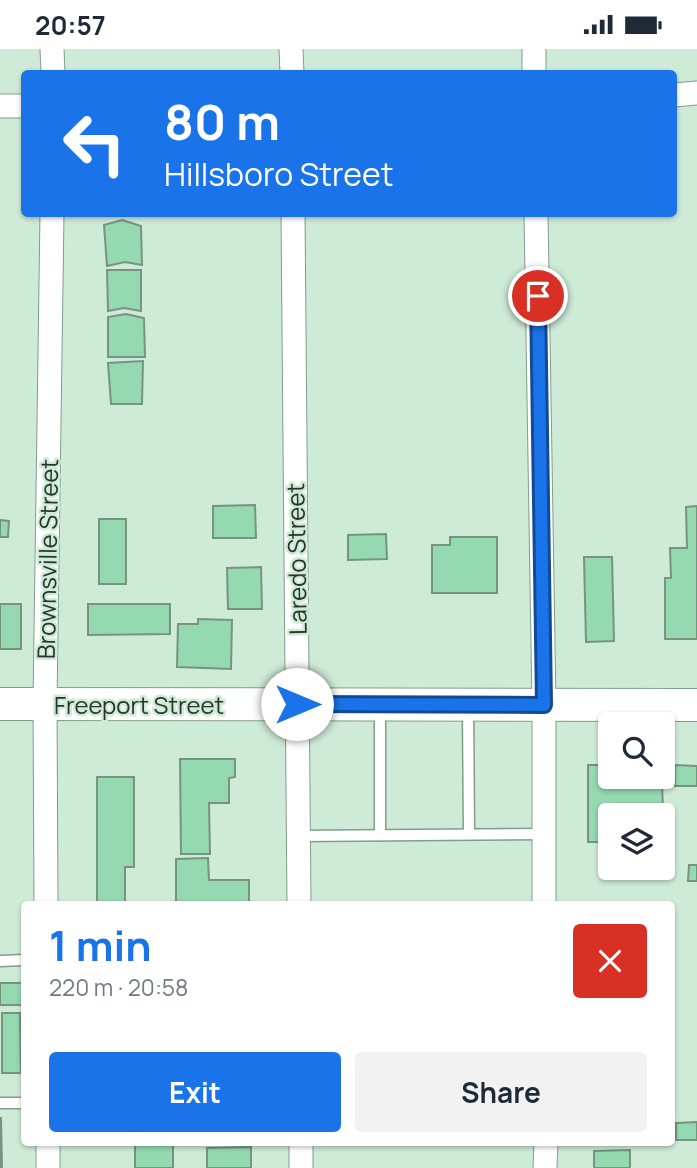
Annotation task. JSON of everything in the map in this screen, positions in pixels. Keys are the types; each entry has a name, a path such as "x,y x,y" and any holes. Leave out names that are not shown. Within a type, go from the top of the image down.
{"main road":[{"name":"Freeport Street","path":"0,704 697,705"}],"street":[{"path":"52,49 53,70"},
{"path":"291,49 292,70"},
{"path":"534,49 534,70"},
{"path":"677,95 697,93"},
{"path":"0,106 21,106"},
{"name":"Brownsville Street","path":"46,901 45,703 51,217"},
{"name":"Laredo Street","path":"293,217 299,901"},
{"path":"536,217 544,705 544,901"},
{"path":"48,1146 48,1168"},
{"path":"301,1146 301,1168"},
{"path":"545,1168 546,1146"}],"lane":[{"path":"380,705 380,834"},
{"path":"468,705 469,833"},
{"path":"298,835 544,834"},
{"path":"0,961 21,960"},
{"path":"0,1103 21,1103"}],"building":[{"path":"122,220 141,226 142,265 125,262 107,266 104,225"},
{"path":"107,270 141,270 141,311 124,308 108,311"},
{"path":"126,314 144,318 145,357 108,357 108,317"},
{"path":"143,361 142,404 111,404 108,363"},
{"path":"255,505 256,538 213,538 213,506"},
{"path":"697,506 697,639 665,639 665,578 671,578 670,548 687,548 686,507"},
{"path":"99,519 126,519 126,584 99,584"},
{"path":"0,520 9,521 8,537 0,537"},
{"path":"386,534 387,559 348,560 348,535"},
{"path":"450,537 497,537 497,593 432,593 432,545 450,545"},
{"path":"584,557 612,557 614,641 586,642"},
{"path":"261,567 262,609 228,609 227,568"},
{"path":"0,604 21,604 21,649 0,649"},
{"path":"88,604 170,604 170,634 88,635"},
{"path":"198,619 232,620 231,669 177,667 178,624 198,624"},
{"path":"180,759 235,759 235,777 229,778 229,803 209,803 210,854 181,854"},
{"path":"588,765 598,765 598,789 662,789 663,803 598,803 598,842 588,842"},
{"path":"675,765 697,766 697,786 675,786"},
{"path":"97,777 134,777 134,867 125,867 125,901 97,901"},
{"path":"208,858 209,880 249,880 249,901 176,901 176,859"},
{"path":"689,865 697,865 697,881 688,881"},
{"path":"0,983 21,983 21,1005 0,1005"},
{"path":"2,1013 20,1013 21,1073 2,1073"},
{"path":"1,1118 2,1168 0,1168"},
{"path":"697,1122 697,1140 676,1140 676,1123"},
{"path":"135,1146 173,1146 173,1168 135,1168"},
{"path":"251,1147 251,1168 207,1168 207,1148"},
{"path":"630,1150 630,1168 594,1168 594,1151"}],"route":[{"path":"297,704 544,705 538,296"}]}
